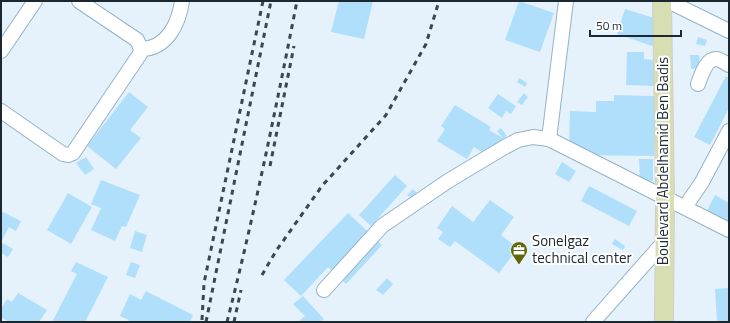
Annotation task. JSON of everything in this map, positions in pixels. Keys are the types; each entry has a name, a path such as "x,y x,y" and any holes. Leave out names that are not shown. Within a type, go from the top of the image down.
{"main road":[{"name":"Boulevard Abdelhamid Ben Badis","path":"670,2 675,202 674,322"},
{"name":"Boulevard Abdelhamid Ben Badis","path":"664,322 664,242 675,202"}],"street":[{"path":"1,51 35,1"},
{"path":"1,111 63,154 68,155 73,153 140,54 141,50 137,40 78,1"},
{"path":"141,50 156,47 163,42 173,30 180,14 182,1"},
{"path":"549,139 566,1"},
{"path":"670,2 729,31"},
{"path":"698,84 707,64 711,60 716,59 729,65"},
{"path":"675,202 702,182 729,131"},
{"path":"324,290 382,226 448,181 503,148 518,140 533,137 549,139 729,230"},
{"path":"593,322 664,242"}],"building":[{"path":"339,1 373,1 364,39 331,32"},
{"path":"519,1 554,13 540,52 505,40"},
{"path":"625,9 661,20 652,46 617,34"},
{"path":"698,37 707,40 705,46 696,44"},
{"path":"627,52 644,52 644,59 655,60 654,86 626,85"},
{"path":"690,55 699,55 700,68 691,69"},
{"path":"726,76 729,78 729,108 710,145 694,137"},
{"path":"519,78 527,83 525,87 517,82"},
{"path":"129,92 148,107 130,130 141,138 116,169 87,146"},
{"path":"524,93 528,97 522,105 517,102"},
{"path":"498,94 516,106 511,114 506,111 502,118 488,108"},
{"path":"614,95 654,96 654,156 577,155 569,148 570,111 596,112 596,101 614,101"},
{"path":"455,105 491,127 489,130 503,138 497,131 501,128 507,136 503,139 491,158 474,147 467,159 437,141 445,129 441,126"},
{"path":"86,157 94,169 85,175 76,163"},
{"path":"639,159 653,159 653,181 640,182"},
{"path":"562,162 576,171 569,182 555,174"},
{"path":"395,175 407,186 371,226 359,215"},
{"path":"101,180 140,195 126,227 122,226 115,241 91,230 101,208 91,204"},
{"path":"589,186 637,211 629,226 581,201"},
{"path":"413,189 417,193 412,199 407,195"},
{"path":"68,193 92,207 71,244 47,230"},
{"path":"715,195 729,203 729,222 707,211"},
{"path":"490,200 514,217 501,235 518,248 499,273 455,241 450,247 438,239 443,232 437,228 452,206 473,222"},
{"path":"1,211 21,221 16,231 9,227 1,242"},
{"path":"348,213 382,245 346,284 328,267 301,296 284,280"},
{"path":"135,231 147,235 142,252 130,248"},
{"path":"615,239 625,246 623,250 612,244"},
{"path":"3,243 13,249 8,257 1,253 1,246"},
{"path":"76,262 108,277 85,322 52,322 77,274 71,271"},
{"path":"131,262 140,265 135,278 126,275"},
{"path":"387,278 393,284 383,295 376,290"},
{"path":"729,288 729,322 717,322 715,289"},
{"path":"146,291 193,315 190,322 128,322 129,320 120,316 130,294 141,300"},
{"path":"18,293 47,310 39,322 9,322 1,317 1,309 7,299 12,302"},
{"path":"303,296 324,319 320,322 299,321 305,316 293,304"}],"railway":[{"path":"202,320 204,283 263,1"},
{"path":"206,322 271,1"},
{"path":"227,322 264,162 297,1"},
{"path":"262,275 276,251 322,186 386,115 426,44 439,1"},
{"path":"270,166 294,46"},
{"path":"234,322 241,290"}],"place":[{"name":"Sonelgaz technical center","path":"519,265"}]}
